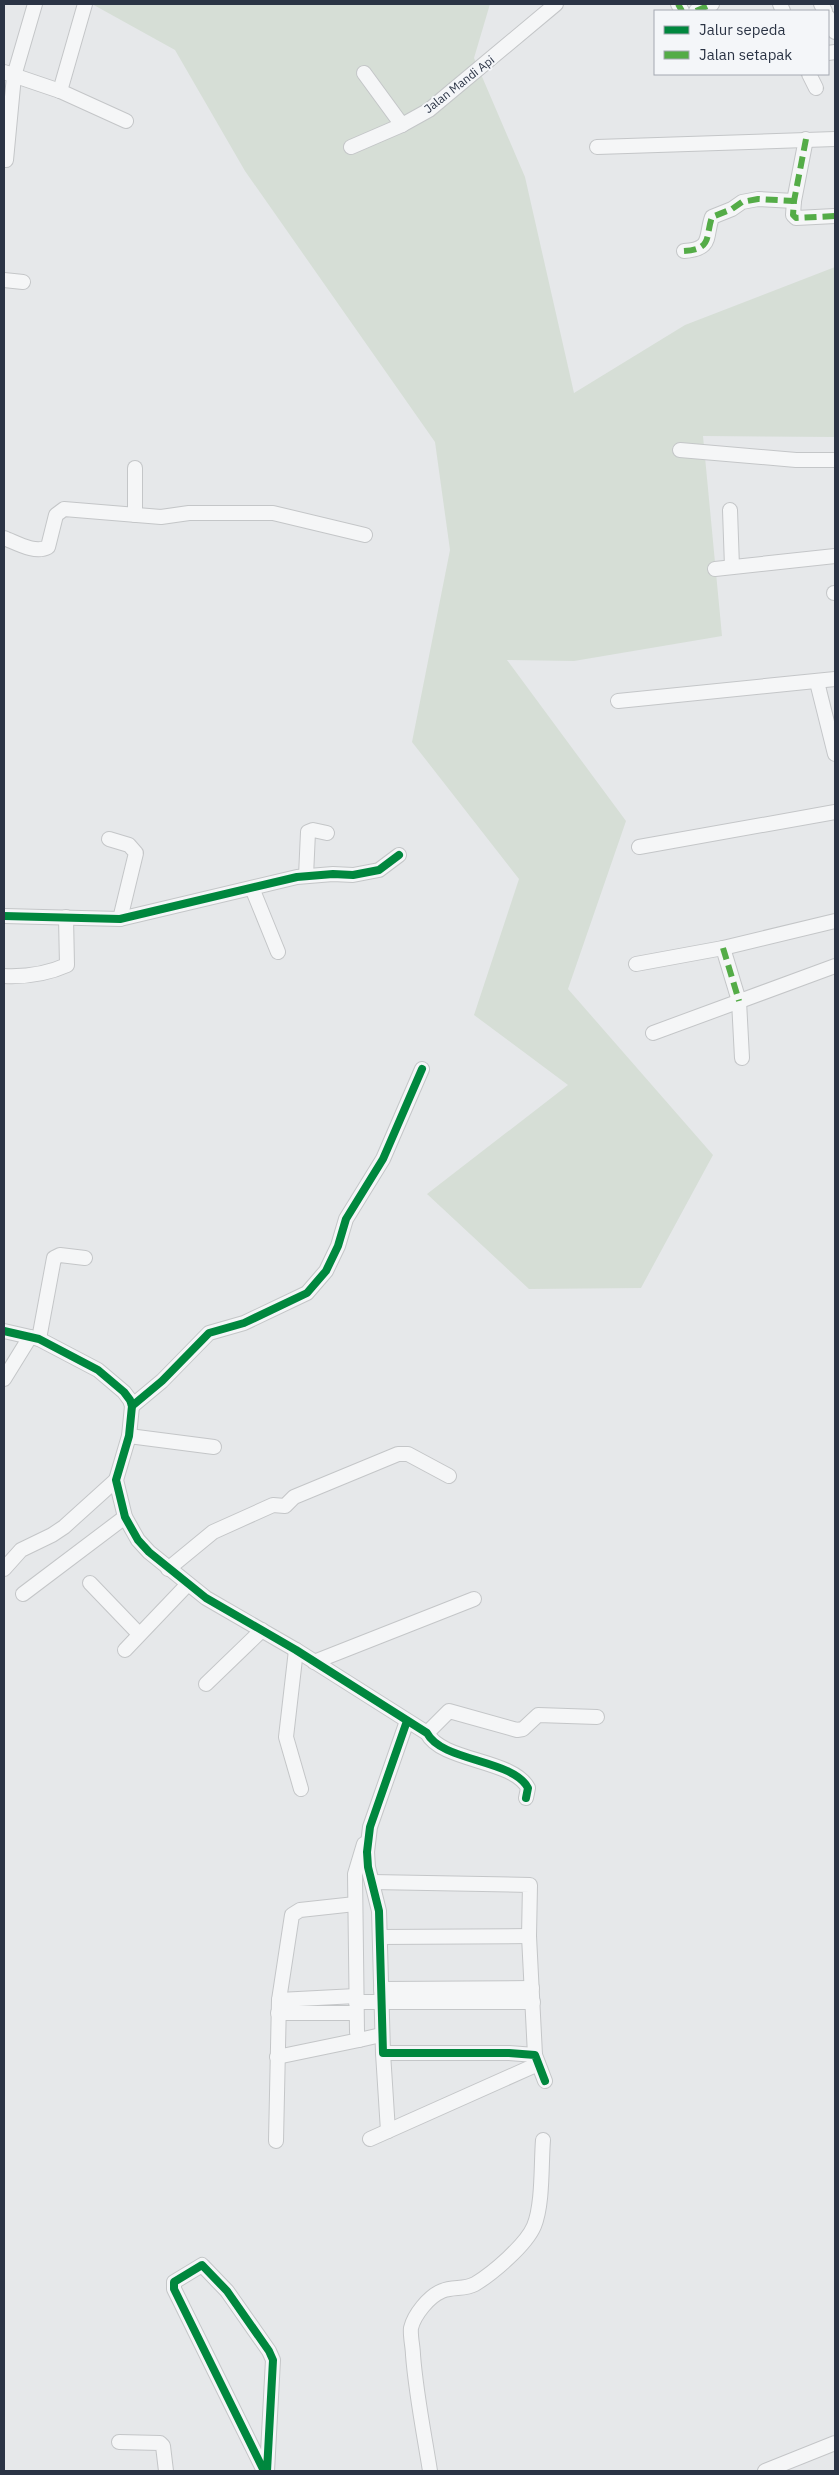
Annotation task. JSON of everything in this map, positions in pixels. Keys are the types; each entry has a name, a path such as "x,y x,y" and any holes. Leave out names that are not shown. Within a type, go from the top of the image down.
{"street":[{"path":"6,160 9,74 35,4"},
{"path":"60,91 85,4"},
{"name":"Jalan Mandi Api","path":"351,147 402,125 429,110 556,4"},
{"path":"698,10 712,4"},
{"path":"829,19 835,32"},
{"path":"364,73 402,125"},
{"path":"9,74 60,91 126,121"},
{"path":"810,75 816,88"},
{"path":"598,147 835,138"},
{"path":"806,139 794,201 794,217 835,216"},
{"path":"684,250 700,248 707,241 712,216 732,208 739,202 758,199 794,201"},
{"path":"4,280 23,282"},
{"path":"680,450 796,460 835,460"},
{"path":"135,468 135,515"},
{"path":"4,538 40,550 48,547 56,515 64,509 160,517 189,513 273,513 366,535"},
{"path":"730,510 732,567"},
{"path":"715,568 835,556"},
{"path":"618,701 835,679"},
{"path":"817,682 835,754"},
{"path":"638,847 835,812"},
{"path":"306,876 308,832 313,830 327,833"},
{"path":"109,838 129,846 136,853 120,919"},
{"path":"4,916 120,919 306,876 353,875 379,870 399,855"},
{"path":"252,888 278,952"},
{"path":"4,976 36,975 67,965 66,917"},
{"path":"636,964 835,926"},
{"path":"723,948 739,1001 742,1058"},
{"path":"653,1033 835,966"},
{"path":"132,1406 162,1381 209,1333 244,1323 307,1293 326,1271 338,1246 346,1219 382,1159 422,1069"},
{"path":"4,1378 35,1338 54,1258 60,1255 84,1258"},
{"path":"4,1331 35,1338 98,1370 124,1392 132,1406 128,1436 116,1480 125,1517 138,1540 168,1569 187,1584 427,1733 432,1741 466,1757 518,1777 528,1788 526,1798"},
{"path":"128,1436 214,1447"},
{"path":"168,1569 213,1532 273,1504 285,1506 294,1496 398,1454 408,1454 449,1476"},
{"path":"4,1569 21,1550 64,1527 116,1480"},
{"path":"23,1594 125,1517"},
{"path":"90,1583 139,1634"},
{"path":"125,1650 187,1584"},
{"path":"314,1662 474,1599"},
{"path":"206,1684 262,1630"},
{"path":"296,1650 286,1737 301,1789"},
{"path":"427,1733 449,1712 517,1730 523,1729 538,1715 597,1716"},
{"path":"359,2040 356,2003 357,1928 355,1904 357,1865 362,1846 369,1836 408,1721"},
{"path":"369,1836 368,1867 380,1911 381,2035 388,2131"},
{"path":"372,1882 528,1884 531,1887 529,1936 536,2059 545,2081"},
{"path":"276,2141 279,2007 294,1913 300,1910 355,1904"},
{"path":"357,1928 380,1931 529,1936"},
{"path":"279,2007 356,2003 381,1995 532,1995"},
{"path":"277,2057 381,2035"},
{"path":"383,2053 509,2052 536,2059"},
{"path":"370,2139 536,2059"},
{"path":"430,2471 414,2366 411,2329 415,2318 432,2297 442,2290 462,2289 474,2284 517,2248 533,2228 540,2208 539,2187 543,2140"},
{"path":"202,2265 227,2291 269,2351 273,2360 266,2471 174,2289 174,2282 202,2265"},
{"path":"120,2442 160,2443 163,2446 166,2471"},
{"path":"765,2471 835,2443"}],"shaded area":[{"path":"92,4 490,4 474,58 525,177 574,393 685,325 835,267 835,437 703,436 722,636 574,661 507,660 626,821 568,989 713,1155 641,1288 529,1289 427,1194 568,1085 474,1015 519,879 412,742 450,550 435,442 245,171 175,50"}],"marked path":[{"path":"678,4 681,10"},
{"path":"698,10 712,4"},
{"path":"806,139 793,215 796,218 835,216"},
{"path":"684,251 700,248 704,245 712,217 732,209 742,202 758,199 794,201"},
{"path":"723,948 739,1001"}],"cycle path":[{"path":"4,916 120,919 297,877 333,874 353,875 379,870 399,855"},
{"path":"132,1406 162,1381 209,1333 244,1323 307,1293 326,1271 338,1246 346,1219 383,1159 422,1069"},
{"path":"4,1331 39,1339 98,1370 124,1392 130,1400 132,1406 129,1436 116,1480 125,1517 138,1540 149,1552 206,1598 296,1650 427,1733 435,1742 447,1750 508,1771 520,1778 528,1788 526,1798"},
{"path":"407,1721 370,1827 367,1852 368,1867 379,1911 383,2053 509,2053 535,2055 545,2081"},
{"path":"264,2471 174,2289 174,2282 202,2265 227,2291 269,2351 273,2360 267,2471"}]}
